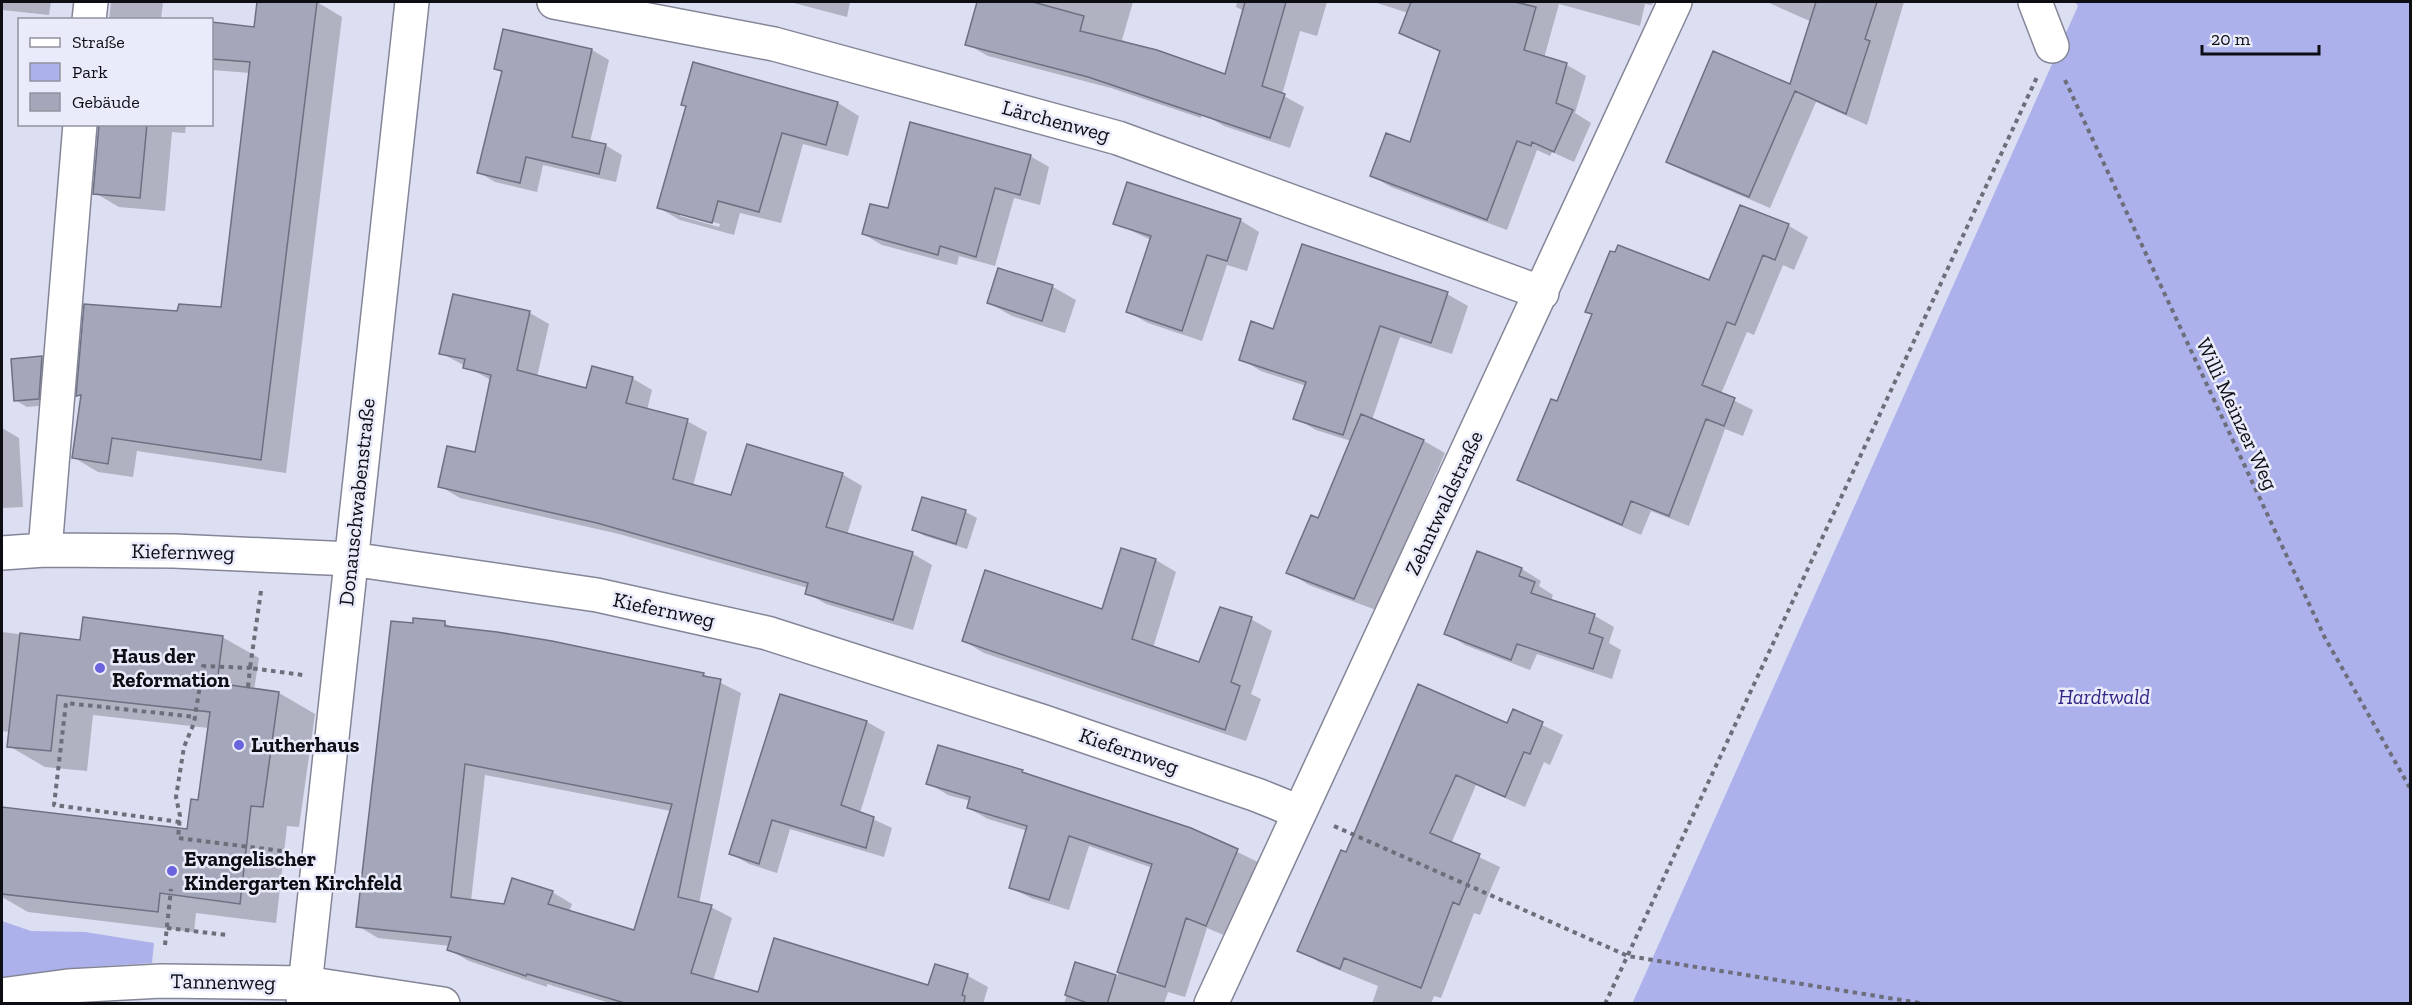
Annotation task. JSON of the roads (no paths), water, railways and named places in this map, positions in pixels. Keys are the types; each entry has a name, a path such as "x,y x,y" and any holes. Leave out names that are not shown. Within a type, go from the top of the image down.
{"street":[{"path":"89,18 91,2"},
{"name":"Donauschwabenstraße","path":"304,993 412,2"},
{"name":"Lärchenweg","path":"554,2 774,44 1118,138 1542,293"},
{"name":"Zehntwaldstraße","path":"1212,1004 1675,2"},
{"path":"2035,2 2052,46"},
{"path":"45,550 80,126"},
{"name":"Kiefernweg","path":"2,553 45,550 351,559 597,596 767,633 1030,717 1300,811"},
{"name":"Tannenweg","path":"2,995 68,986 161,981 443,1004"}],"place":[{"name":"Haus der Reformation","path":"100,668"},
{"name":"Lutherhaus","path":"239,745"},
{"name":"Evangelischer Kindergarten Kirchfeld","path":"172,871"}],"park label":[{"name":"Hardtwald","path":"2104,697"}]}
